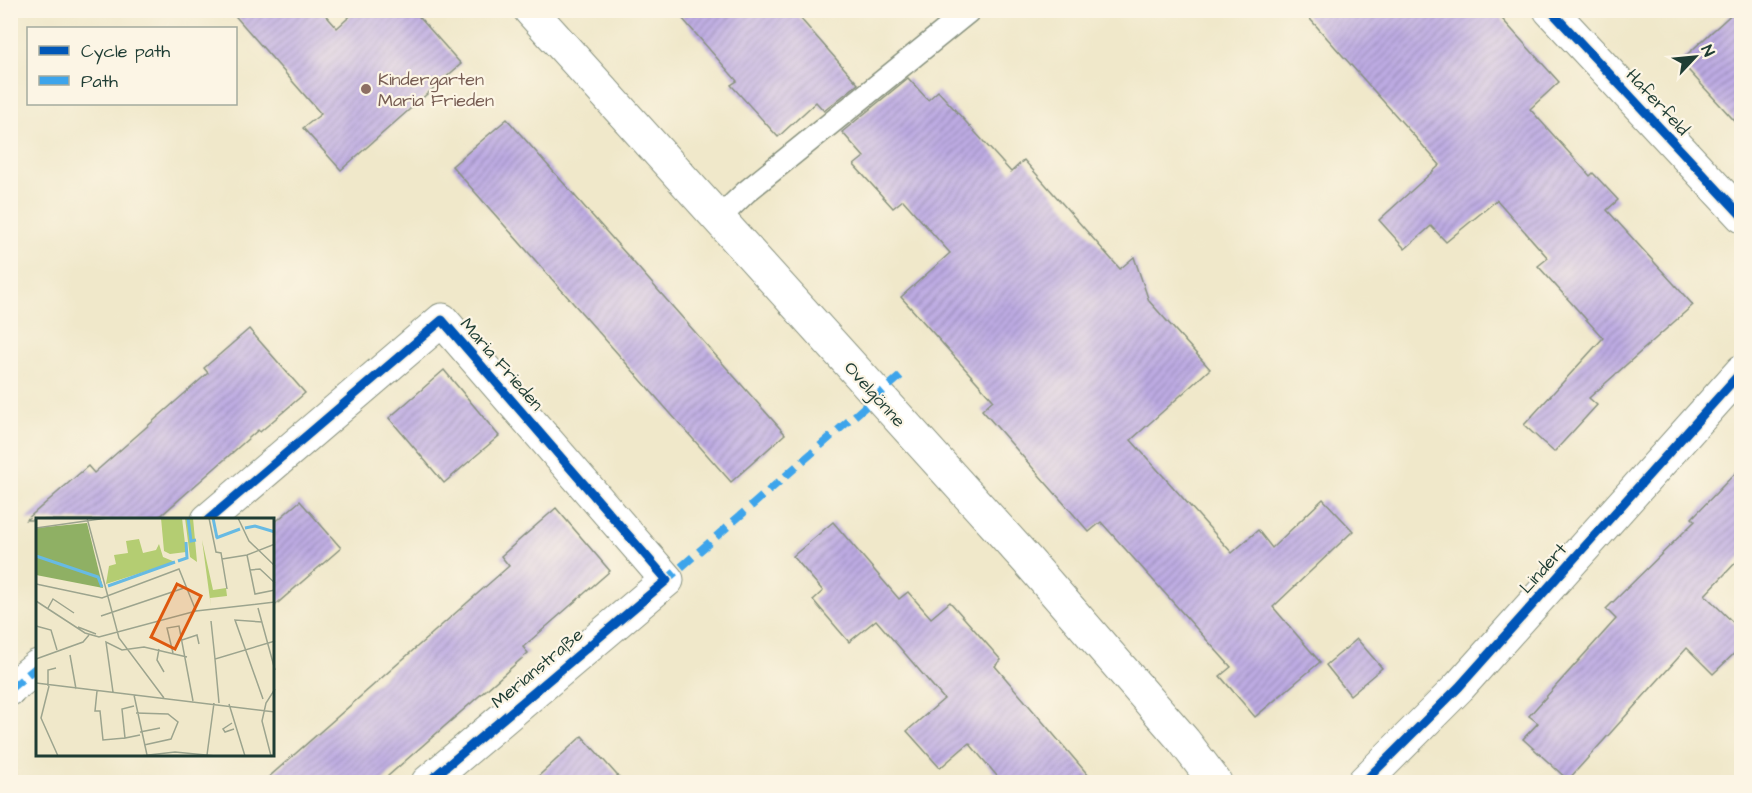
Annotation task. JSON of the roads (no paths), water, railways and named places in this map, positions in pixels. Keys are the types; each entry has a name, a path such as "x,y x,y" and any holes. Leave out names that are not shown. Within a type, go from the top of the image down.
{"street":[{"name":"Ovelgönne","path":"530,10 1027,560 1184,741 1215,783"},
{"name":"Haferfeld","path":"1550,10 1742,216"},
{"name":"Maria Frieden","path":"210,518 442,320 667,580"},
{"name":"Lindert","path":"1364,783 1459,687 1742,370"},
{"name":"Merianstraße","path":"428,783 667,580"},
{"path":"10,689 36,668"}],"lane":[{"path":"718,219 746,192 968,12"}],"place":[{"name":"Kindergarten Maria Frieden","path":"366,89"}]}
